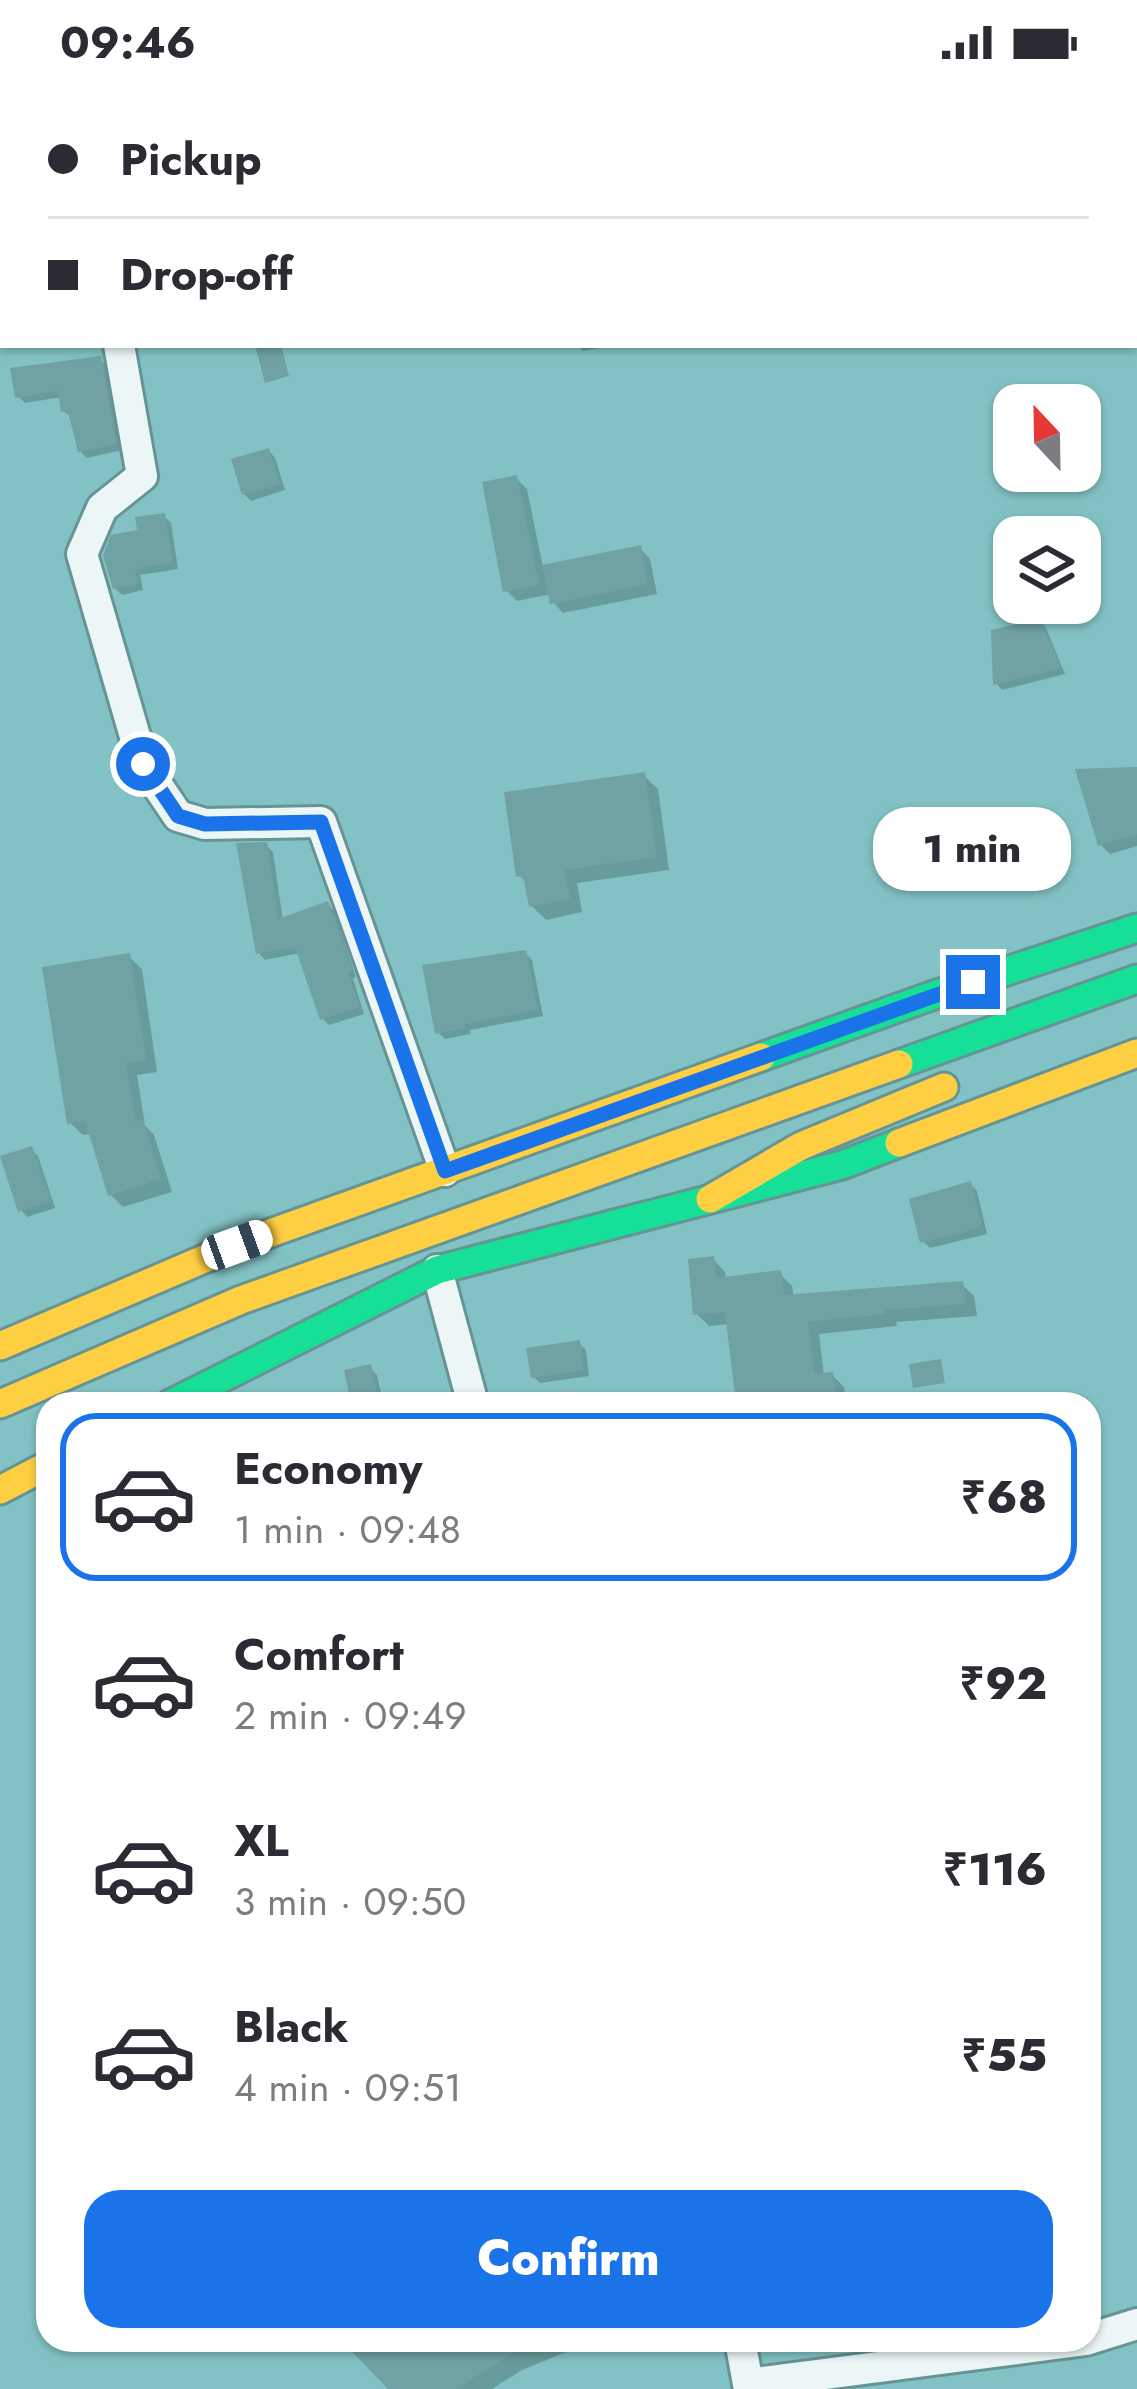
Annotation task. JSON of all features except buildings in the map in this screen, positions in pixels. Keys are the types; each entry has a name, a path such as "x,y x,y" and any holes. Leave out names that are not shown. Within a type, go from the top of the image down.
{"main road":[{"path":"0,1346 237,1245 932,996 1137,928"},
{"path":"1038,1043 1137,981"},
{"path":"0,1404 241,1300 1137,981"},
{"path":"194,1392 437,1270 842,1165 1137,1053"},
{"path":"710,1199 801,1146 975,1073"},
{"path":"0,1490 36,1472"}],"street":[{"path":"120,348 142,476 101,508 82,554 143,764 178,816 205,824 321,822 445,1171"},
{"path":"437,1270 470,1392"},
{"path":"1101,2336 1137,2324"},
{"path":"742,2352 748,2384 995,2352"}],"traffic: fast":[{"path":"761,1057 1137,928"},
{"path":"899,1064 1137,979"},
{"path":"194,1392 437,1270 842,1165 899,1143"}],"traffic: slow":[{"path":"899,1143 1137,1053"},
{"path":"0,1346 237,1245 761,1057"},
{"path":"0,1404 241,1300 899,1064"},
{"path":"710,1199 801,1146 944,1087"},
{"path":"0,1490 36,1471"}],"route":[{"path":"143,764 178,816 205,824 321,822 445,1171 973,982"}]}
